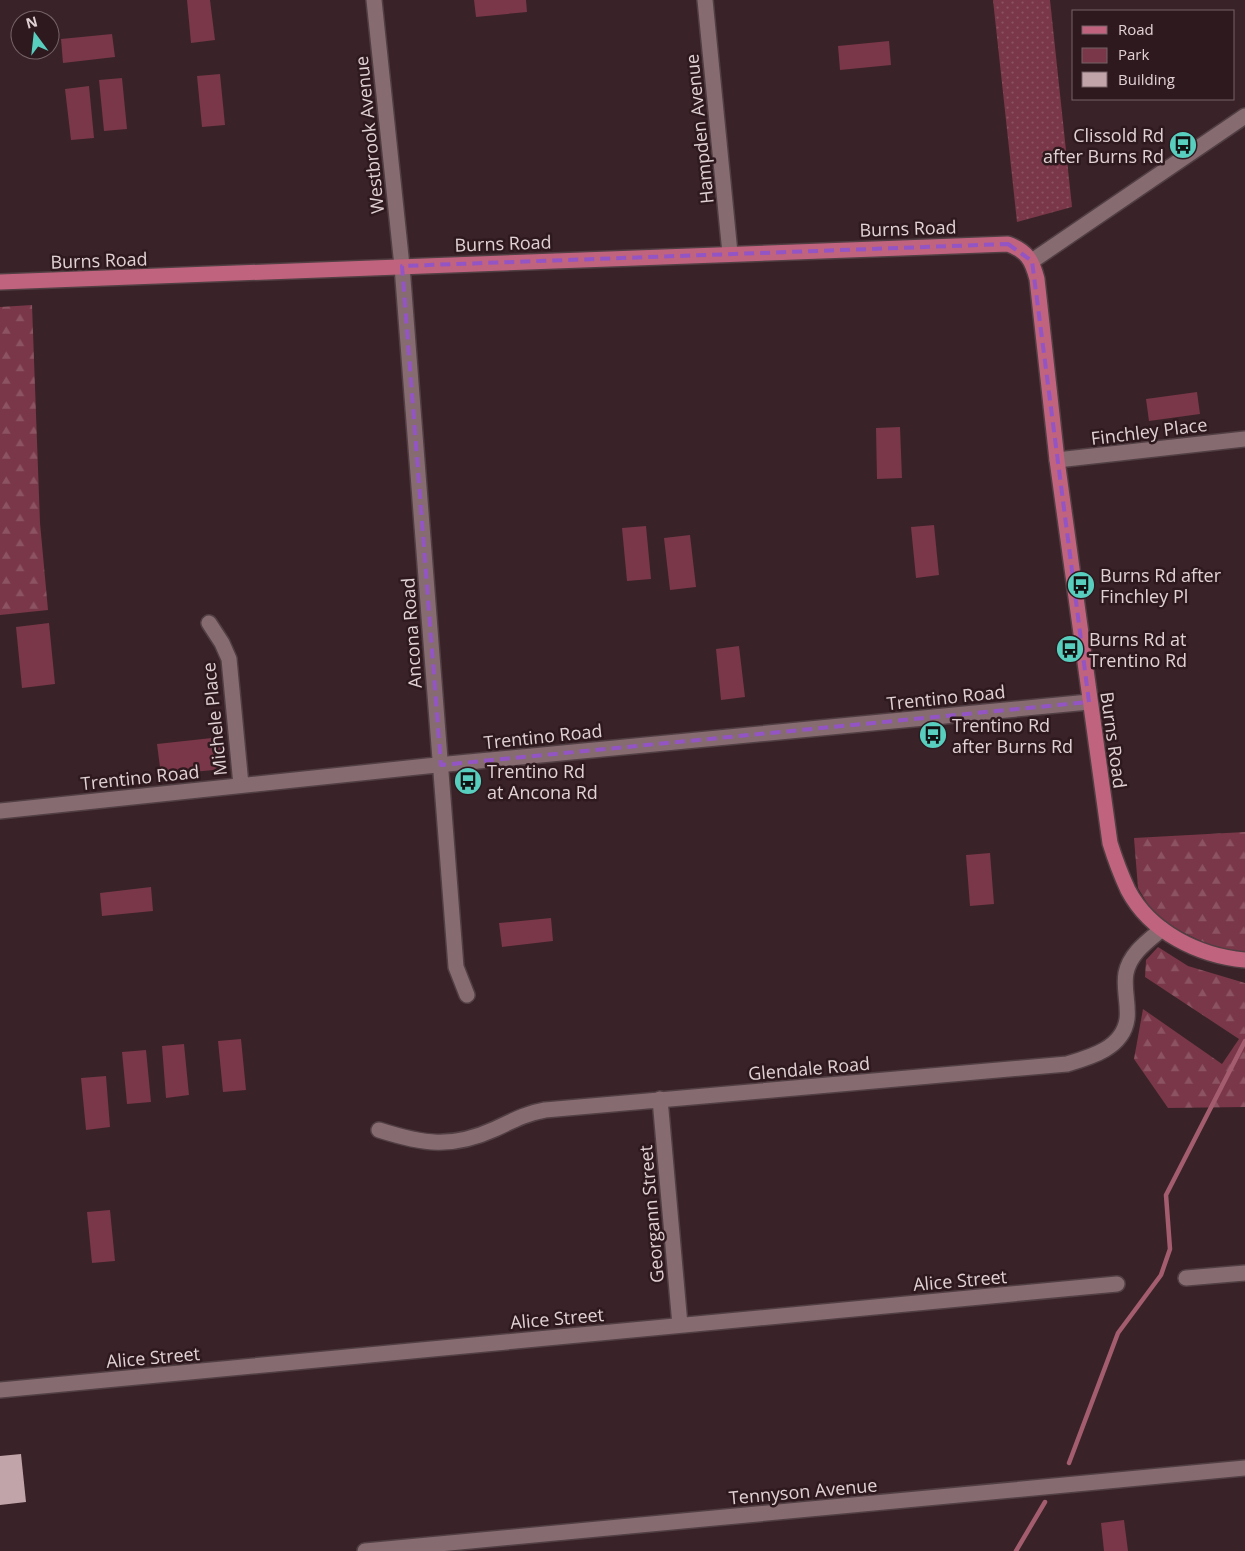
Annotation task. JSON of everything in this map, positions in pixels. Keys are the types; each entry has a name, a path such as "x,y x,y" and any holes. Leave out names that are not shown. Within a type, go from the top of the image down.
{"main road":[{"name":"Burns Road","path":"0,282 730,253 1008,244 1018,247 1032,261 1037,279 1057,460 1110,843 1129,891 1149,917 1162,929 1189,946 1231,959 1245,960"}],"street":[{"name":"Westbrook Avenue","path":"374,0 402,266"},
{"name":"Hampden Avenue","path":"705,0 730,253"},
{"path":"1032,261 1245,116"},
{"name":"Ancona Road","path":"402,266 456,968 467,995"},
{"name":"Finchley Place","path":"1057,460 1245,439"},
{"name":"Michele Place","path":"209,623 222,643 229,659 241,785"},
{"name":"Trentino Road","path":"0,811 440,765 1089,702"},
{"name":"Glendale Road","path":"379,1130 417,1141 448,1142 466,1140 536,1111 1067,1064 1087,1058 1116,1043 1121,1036 1127,1019 1126,972 1137,951 1162,929"},
{"name":"Georgann Street","path":"660,1099 680,1326"},
{"path":"1186,1278 1245,1273"},
{"name":"Alice Street","path":"0,1390 1117,1284"},
{"name":"Tennyson Avenue","path":"365,1551 1245,1468"}],"highlighted area":[{"path":"1008,244 1032,261 1089,702 441,765 402,266"}],"green space":[{"path":"187,0 210,0 215,40 191,43"},
{"path":"474,0 526,0 527,12 476,17"},
{"path":"993,0 1050,0 1072,207 1017,222"},
{"path":"112,34 115,57 63,63 61,39"},
{"path":"889,41 891,65 840,70 838,46"},
{"path":"220,74 225,125 202,127 197,76"},
{"path":"122,78 127,129 104,131 99,80"},
{"path":"89,86 94,138 71,140 65,89"},
{"path":"32,305 40,523 48,610 0,615 0,307"},
{"path":"1197,392 1200,414 1149,421 1146,399"},
{"path":"900,427 902,478 877,479 876,428"},
{"path":"934,525 939,575 916,578 911,527"},
{"path":"646,526 651,579 627,581 622,528"},
{"path":"690,535 696,587 670,590 664,538"},
{"path":"49,623 55,684 22,688 16,627"},
{"path":"739,646 745,697 721,700 716,649"},
{"path":"221,737 224,769 161,775 157,744"},
{"path":"1245,832 1245,953 1222,951 1157,920 1138,888 1134,838"},
{"path":"990,853 994,904 970,906 966,855"},
{"path":"151,887 153,911 102,916 100,893"},
{"path":"551,918 553,941 502,947 499,923"},
{"path":"1158,947 1188,966 1245,983 1245,1107 1168,1108 1134,1059 1143,1009 1222,1064 1239,1039 1145,977 1146,960"},
{"path":"241,1039 246,1090 223,1092 218,1041"},
{"path":"184,1044 189,1095 166,1098 162,1046"},
{"path":"146,1050 151,1102 127,1104 122,1052"},
{"path":"106,1076 110,1127 86,1130 81,1078"},
{"path":"110,1210 115,1261 92,1263 87,1212"},
{"path":"1124,1520 1128,1551 1104,1551 1101,1523"}],"building":[{"path":"21,1454 26,1502 0,1505 0,1456"}],"waterway":[{"path":"1069,1463 1118,1333 1161,1275 1170,1249 1166,1195 1245,1041"},
{"path":"1016,1551 1045,1502"}],"place":[{"name":"Clissold Rd after Burns Rd","path":"1183,145"},
{"name":"Burns Rd after Finchley Pl","path":"1081,585"},
{"name":"Burns Rd at Trentino Rd","path":"1070,649"},
{"name":"Trentino Rd after Burns Rd","path":"933,735"},
{"name":"Trentino Rd at Ancona Rd","path":"468,781"}]}
